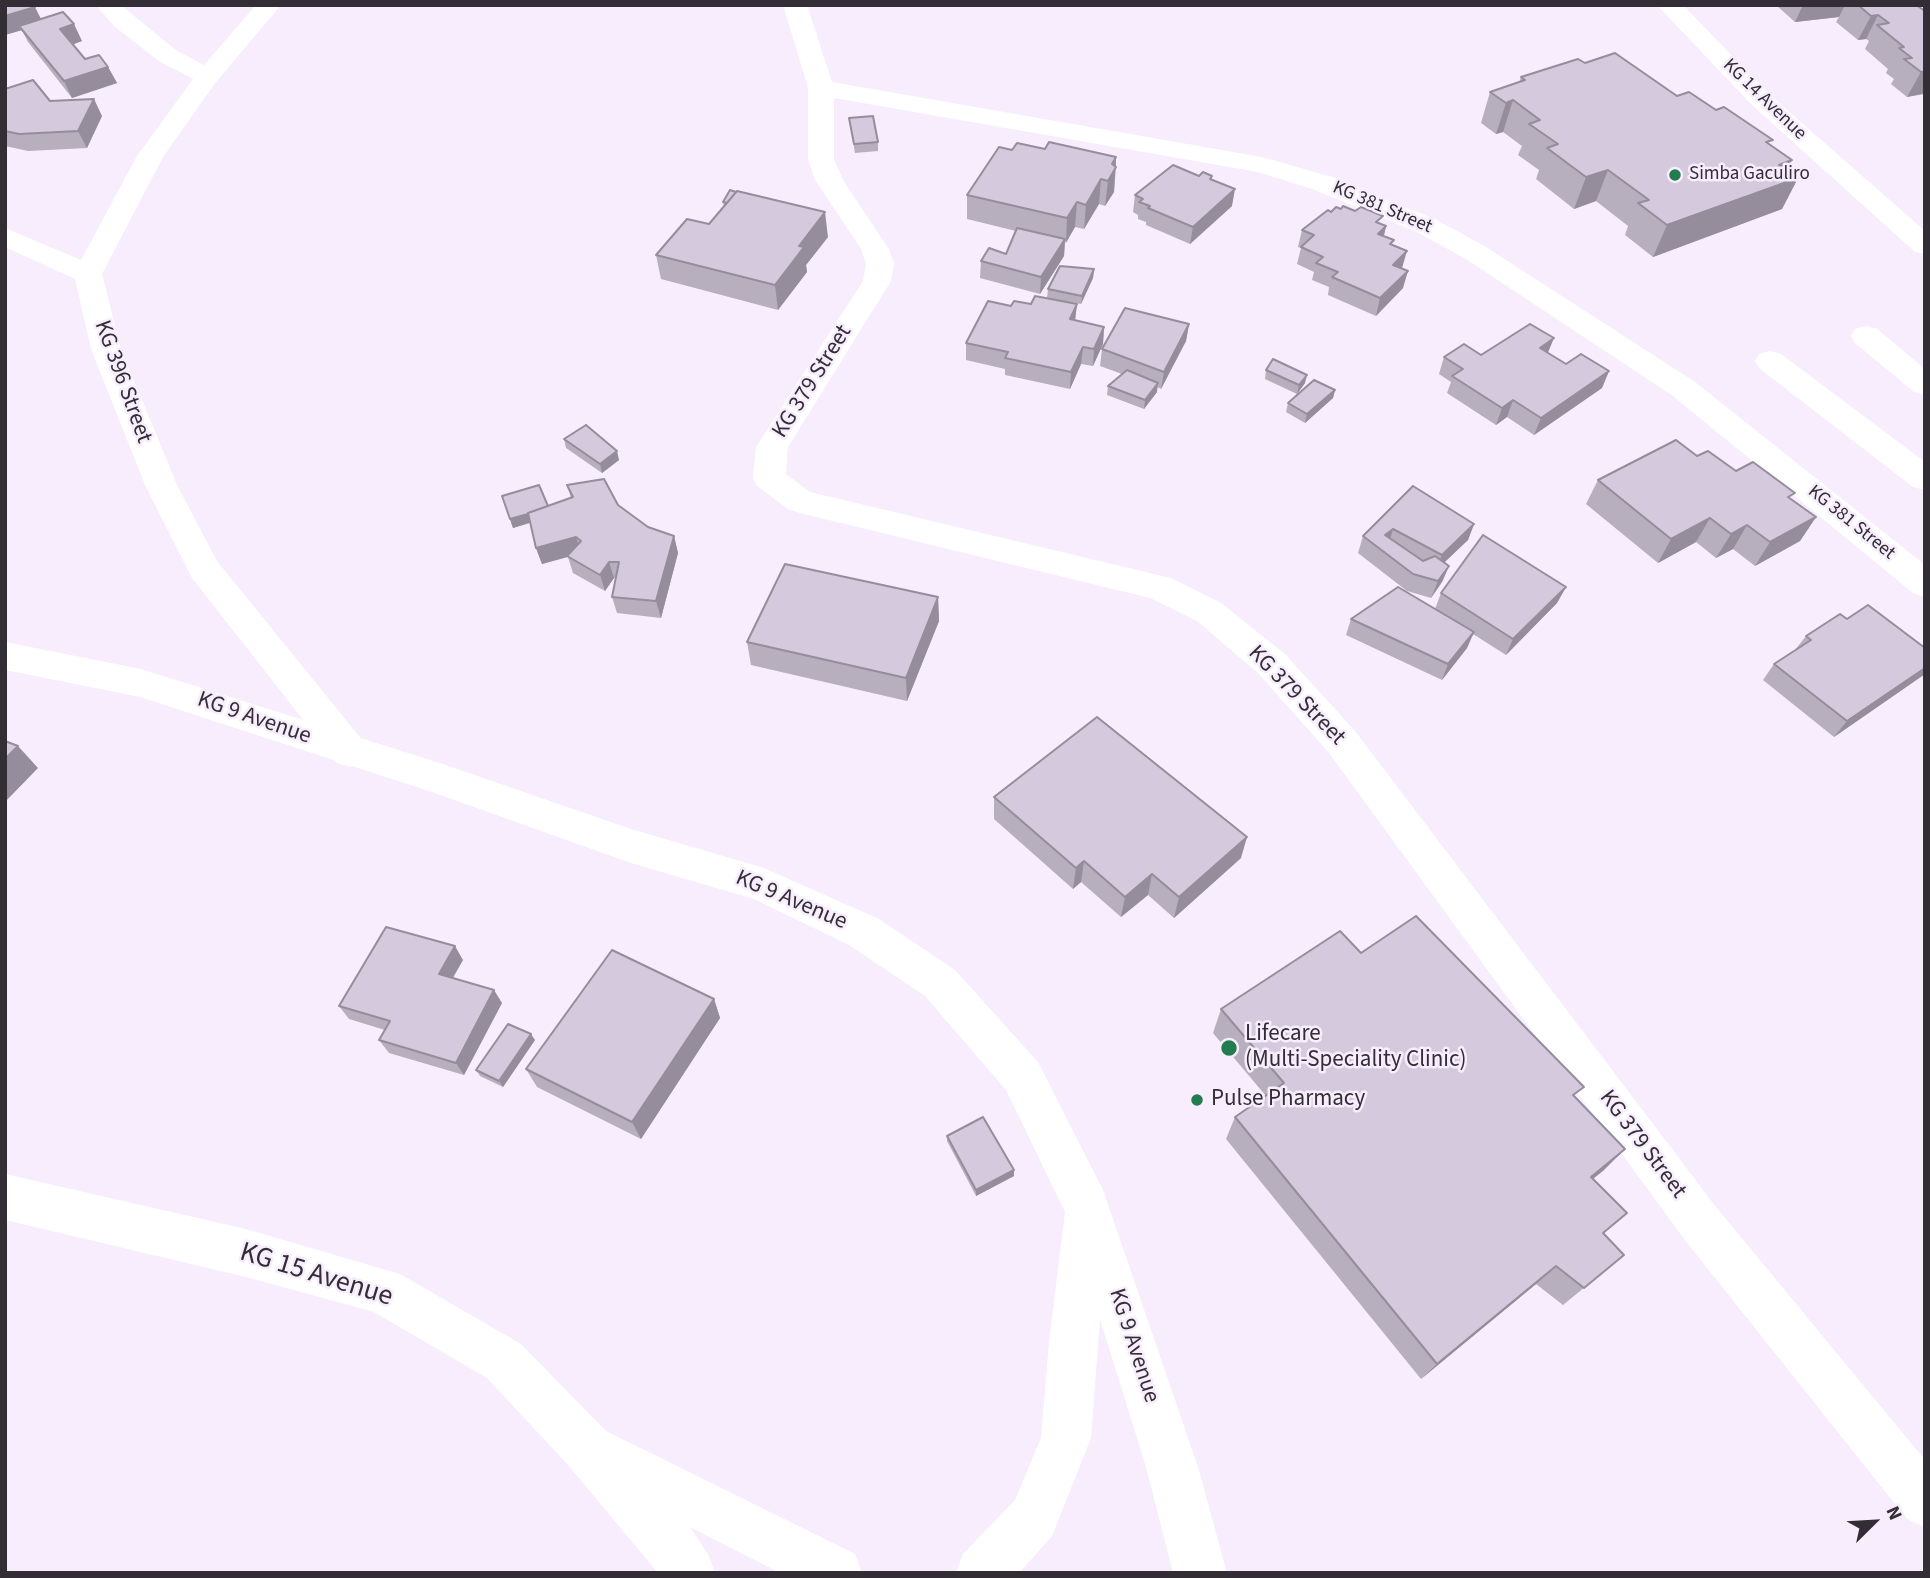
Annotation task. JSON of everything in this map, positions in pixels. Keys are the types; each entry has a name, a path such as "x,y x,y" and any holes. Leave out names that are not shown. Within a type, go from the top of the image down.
{"street":[{"path":"108,5 123,21 168,56 207,77"},
{"path":"5,236 88,274 150,156 207,77 269,5"},
{"path":"795,5 821,88"},
{"name":"KG 14 Avenue","path":"1669,5 1761,100 1925,246"},
{"name":"KG 381 Street","path":"821,88 1262,165 1322,183 1427,226 1488,260 1685,389 1925,584"},
{"name":"KG 379 Street","path":"821,88 821,159 829,180 875,249 880,264 877,281 772,447 769,478 800,501 1159,587 1209,612 1272,664 1342,742 1700,1223 1925,1501"},
{"name":"KG 396 Street","path":"88,274 106,349 161,485 204,569 350,752"},
{"path":"1866,336 1925,385"},
{"path":"1770,361 1925,480"},
{"name":"KG 9 Avenue","path":"5,656 141,682 350,752 437,778 632,846 764,885 864,932 940,983 1022,1076 1087,1206 1172,1467 1200,1573"},
{"name":"KG 15 Avenue","path":"5,1197 246,1253 383,1291 504,1361 586,1447 670,1543 689,1573"},
{"path":"982,1573 1034,1518 1066,1438 1087,1206"},
{"path":"586,1447 836,1573"}],"building":[{"path":"5,5 33,5 35,7 5,16"},
{"path":"1858,5 1916,5 1925,11 1925,72 1921,72 1904,59 1912,58 1899,48 1904,47 1877,25 1889,23 1878,15 1871,16"},
{"path":"63,12 74,24 60,29 85,59 99,55 108,67 64,81 19,26"},
{"path":"1615,53 1677,96 1689,92 1716,110 1724,107 1773,140 1766,142 1792,160 1779,165 1798,178 1667,225 1638,203 1649,200 1608,170 1586,177 1547,148 1558,144 1529,124 1540,120 1513,100 1506,103 1490,92 1525,80 1521,77 1578,59 1585,63"},
{"path":"33,80 50,101 94,99 78,131 19,134 5,131 5,89"},
{"path":"873,116 878,142 854,144 849,118"},
{"path":"1049,142 1116,157 1112,164 1116,167 1108,181 1101,179 1086,205 1077,202 1067,218 967,195 999,147 1012,150 1017,143 1045,149"},
{"path":"1173,165 1199,176 1203,172 1212,176 1210,179 1235,189 1193,227 1148,208 1150,206 1139,202 1143,199 1135,195"},
{"path":"730,190 736,192 727,203 723,202"},
{"path":"737,191 825,212 799,246 804,247 775,285 656,255 687,219 709,224"},
{"path":"1343,206 1355,211 1361,207 1383,216 1376,222 1386,226 1378,234 1394,240 1390,244 1407,251 1393,265 1408,271 1380,298 1332,277 1338,272 1316,263 1323,257 1301,247 1314,235 1302,230 1328,210 1331,212 1336,207 1341,209"},
{"path":"1017,228 1065,239 1041,277 981,261 989,248 1006,254"},
{"path":"1060,266 1094,269 1082,296 1048,289"},
{"path":"1035,296 1077,304 1070,319 1104,327 1094,349 1083,347 1071,372 1005,358 1008,352 966,343 988,301 1011,306 1014,301 1031,304"},
{"path":"1125,308 1189,324 1164,372 1102,349"},
{"path":"1530,324 1554,338 1540,348 1566,364 1581,354 1609,371 1541,418 1513,400 1502,408 1452,376 1463,369 1444,357 1464,344 1481,355"},
{"path":"1273,359 1307,375 1299,385 1266,370"},
{"path":"1127,370 1158,383 1145,400 1108,386"},
{"path":"1314,380 1335,390 1307,414 1288,403"},
{"path":"586,425 617,451 600,464 564,439"},
{"path":"1676,440 1697,456 1708,451 1736,471 1753,462 1795,493 1788,497 1816,517 1770,542 1747,525 1731,534 1710,518 1671,539 1598,480"},
{"path":"604,479 618,505 648,527 674,536 656,601 612,597 619,562 609,562 600,575 567,556 581,541 576,537 536,548 528,513 573,497 567,485"},
{"path":"539,485 548,506 510,519 502,496"},
{"path":"1413,486 1474,524 1442,555 1393,529 1385,535 1423,561 1435,556 1449,566 1438,581 1413,574 1363,536"},
{"path":"1483,535 1566,587 1513,639 1441,593"},
{"path":"785,564 938,597 906,678 747,642"},
{"path":"1398,587 1474,632 1448,664 1351,619"},
{"path":"1868,605 1925,648 1925,668 1847,721 1774,664 1811,640 1806,636 1840,614 1847,619"},
{"path":"1097,717 1247,837 1179,897 1152,874 1125,897 1084,861 1076,868 994,797"},
{"path":"5,741 18,746 5,759"},
{"path":"1416,916 1584,1087 1573,1095 1625,1149 1591,1177 1627,1213 1603,1233 1624,1255 1584,1288 1556,1266 1437,1364 1235,1117 1284,1083 1221,1009 1340,931 1361,953"},
{"path":"386,927 455,946 439,974 494,990 456,1063 379,1040 390,1021 339,1006"},
{"path":"612,950 714,999 632,1122 526,1069"},
{"path":"508,1024 531,1034 499,1081 476,1070"},
{"path":"983,1117 1014,1170 976,1190 947,1136"}],"place":[{"name":"Simba Gaculiro","path":"1675,175"},
{"name":"Lifecare (Multi-Speciality Clinic)","path":"1229,1048"},
{"name":"Pulse Pharmacy","path":"1197,1100"}]}
